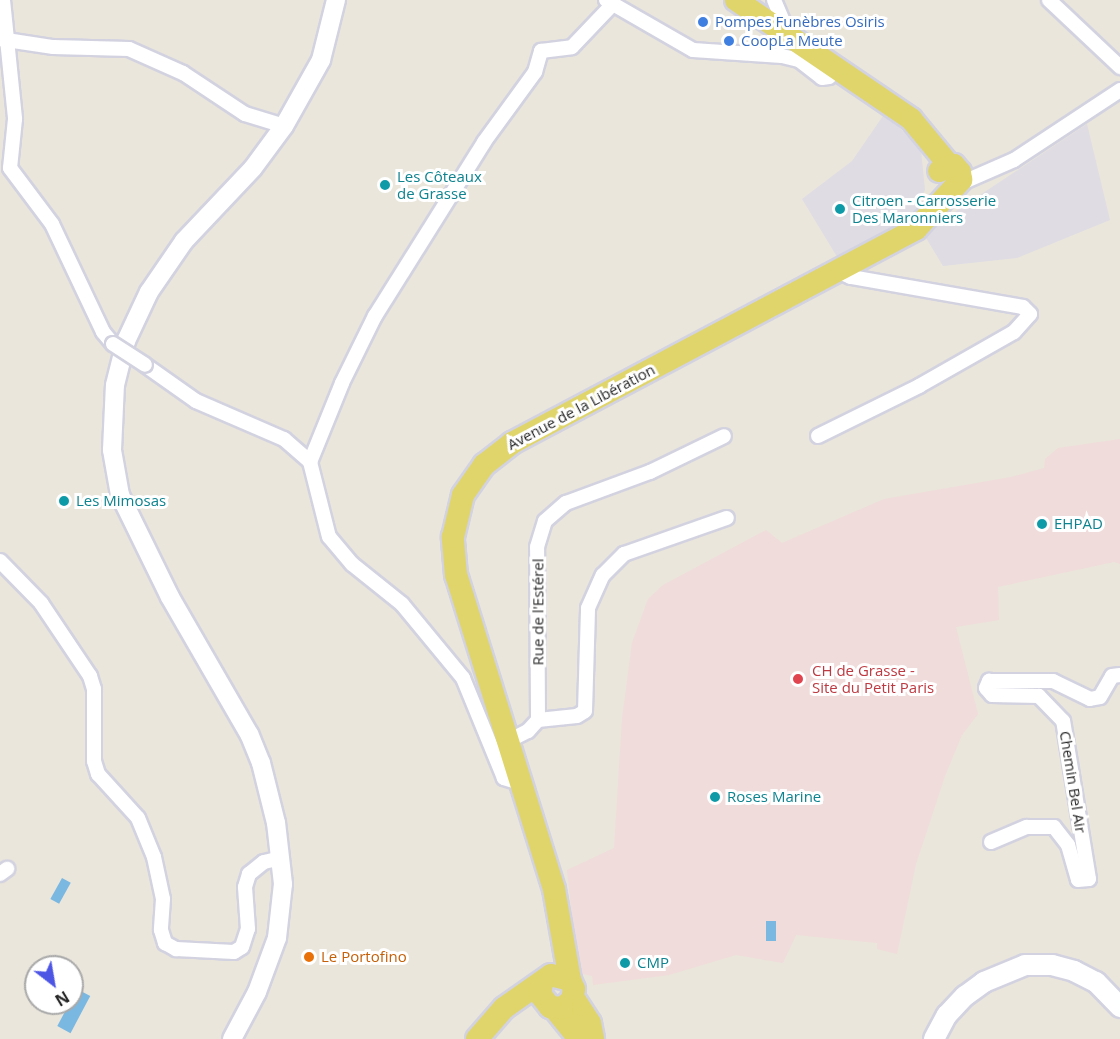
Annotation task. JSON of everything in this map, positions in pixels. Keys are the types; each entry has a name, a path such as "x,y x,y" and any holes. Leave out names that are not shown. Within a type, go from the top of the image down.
{"main road":[{"name":"Avenue de la Libération","path":"555,992 560,910 506,742 452,552 458,508 472,479 512,443 910,232 932,211 954,177 934,146 911,118 736,0"},
{"path":"934,1039 947,1015 965,996 984,982 1025,965 1053,965 1074,971 1096,982 1120,1007"},
{"path":"483,1032 513,1001 555,992"},
{"path":"555,992 579,1039"},
{"path":"555,992 590,1023 592,1039"}],"street":[{"path":"3,0 2,39 15,119 10,168 52,224 103,332 113,344 196,402 284,439 310,462 329,537 352,564 402,604 464,678 504,778 520,783"},
{"path":"232,1039 257,992 277,938 282,910 281,858 261,764 234,705 144,547 120,495 112,450 115,385 126,340 149,292 184,241 253,168 284,126 321,60 336,0"},
{"path":"774,0 784,23 782,31"},
{"path":"1049,0 1095,40 1120,67"},
{"path":"310,462 342,383 375,316 484,142 536,72 541,51 572,47 609,2 693,50 782,56 799,60 822,78 830,77 837,68"},
{"path":"2,39 53,46 129,49 183,73 245,114 284,126"},
{"path":"954,177 1014,160 1120,90"},
{"path":"818,435 1014,332 1029,314 1023,307 851,277 837,271"},
{"name":"Rue de l'Estérel","path":"538,720 537,548 545,521 566,503 650,472 724,436"},
{"path":"506,742 528,731 538,720 577,716 585,711 588,608 603,575 624,554 727,518"},
{"path":"0,561 41,603 90,676 94,689 94,761 98,774 138,818 154,857 163,899 161,930 165,943 188,950 234,952 242,947 248,929 249,874 264,862 281,858"},
{"name":"Chemin Bel Air","path":"991,842 1027,827 1054,827 1068,845 1078,880 1089,879 1063,721 1039,696 992,695 986,688 989,681 1053,681 1090,699 1100,697 1112,676 1120,675"}],"shaded area":[{"path":"885,113 921,150 925,190 909,222 839,260 802,199 852,161"},
{"path":"1087,124 1110,220 1017,258 943,266 923,233"},
{"name":"CH de Grasse - Site du Petit Paris","path":"1120,439 1120,564 1114,562 998,587 999,620 956,627 978,714 962,735 945,776 916,864 897,954 877,949 877,943 796,935 783,963 736,955 669,975 593,985 592,976 578,973 567,870 614,848 622,719 632,643 648,599 663,585 766,530 782,543 884,499 1011,477 1044,468 1045,459 1058,448"}],"water":[{"path":"62,878 71,883 59,904 50,899"},
{"path":"766,921 776,921 776,941 766,941"},
{"path":"84,993 90,996 84,1008"},
{"path":"63,1015 80,1015 71,1033 57,1026"}],"place":[{"name":"Pompes Funèbres Osiris","path":"703,22"},
{"name":"CoopLa Meute","path":"729,41"},
{"name":"Les Côteaux de Grasse","path":"385,185"},
{"name":"Citroen - Carrosserie Des Maronniers","path":"840,209"},
{"name":"Les Mimosas","path":"64,501"},
{"name":"EHPAD","path":"1042,524"},
{"name":"CH de Grasse - Site du Petit Paris","path":"798,679"},
{"name":"Roses Marine","path":"715,797"},
{"name":"Le Portofino","path":"309,957"},
{"name":"CMP","path":"625,963"}]}
